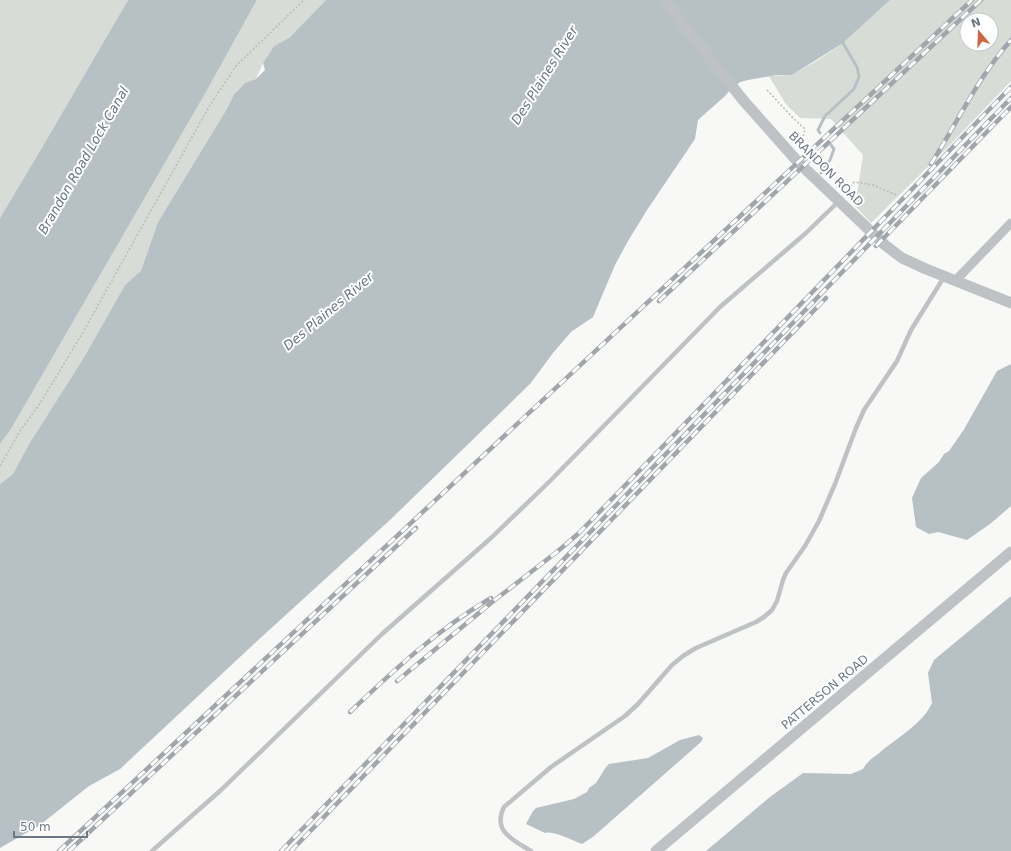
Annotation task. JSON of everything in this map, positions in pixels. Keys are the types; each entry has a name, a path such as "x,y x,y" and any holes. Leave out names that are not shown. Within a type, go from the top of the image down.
{"street":[{"name":"BRANDON ROAD","path":"664,0 743,100 798,162 838,202 885,245 902,258 1011,304"},
{"path":"955,281 1011,223"},
{"name":"PATTERSON ROAD","path":"656,851 1011,552"}],"lane":[{"path":"152,851 221,790 382,634 502,527 550,481 720,307 806,233 838,202"},
{"path":"531,851 505,833 501,827 500,814 504,807 550,767 625,716 683,656 696,648 756,622 772,610 777,601 782,580 786,572 805,546 819,521 864,410 897,360 915,323 944,277"}],"path":[{"path":"0,466 20,431 41,402 82,334 214,99 236,66 304,0"},
{"path":"767,90 805,129 798,162"},
{"path":"838,202 854,182 873,185 896,195"}],"shaded area":[{"path":"0,0 128,0 0,218"},
{"path":"257,0 326,0 289,38 274,46 263,63 256,79 244,84 236,91 225,112 158,222 141,272 125,285 83,359 29,444 13,474 0,484 0,444 11,429 206,92"},
{"path":"890,0 1011,0 1011,81 947,148 871,223 855,206 863,155 831,119 800,118 785,103 769,76 792,75 843,43"}],"water":[{"name":"Brandon Road Lock Canal","path":"128,0 257,0 206,92 11,429 0,444 0,218"},
{"name":"Des Plaines River","path":"326,0 890,0 843,43 792,75 777,75 740,82 698,120 695,139 628,241 615,265 593,317 571,332 530,384 391,519 120,769 89,786 40,825 0,848 0,484 13,474 29,444 83,359 125,285 141,271 158,222 225,112 234,94 245,83 256,79 265,70 263,63 274,46 289,38"},
{"path":"1011,364 1011,506 990,524 967,540 938,532 929,534 916,527 912,498 921,478 939,462 944,454 949,451 963,431 997,371"},
{"path":"1011,596 1011,851 706,851 770,797 803,773 851,774 863,769 871,759 908,731 928,711 932,703 928,673 934,660"},
{"path":"699,735 703,738 701,742 594,836 582,844 558,834 549,832 545,833 526,824 536,808 574,799 587,792 589,788 596,783 609,764 648,758 680,740"}],"waterway":[{"path":"820,133 818,130 825,116 854,89 859,77 857,67 843,43"},
{"path":"821,173 830,160 834,149 831,145"}],"railway":[{"path":"59,851 972,0"},
{"path":"659,301 981,0"},
{"path":"931,164 988,69 1011,40"},
{"path":"397,681 491,603 579,533 1011,87"},
{"path":"281,851 1011,98"},
{"path":"876,246 1011,107"},
{"path":"291,851 826,298"},
{"path":"69,851 416,528"},
{"path":"350,712 417,651 453,623 491,598"}]}
